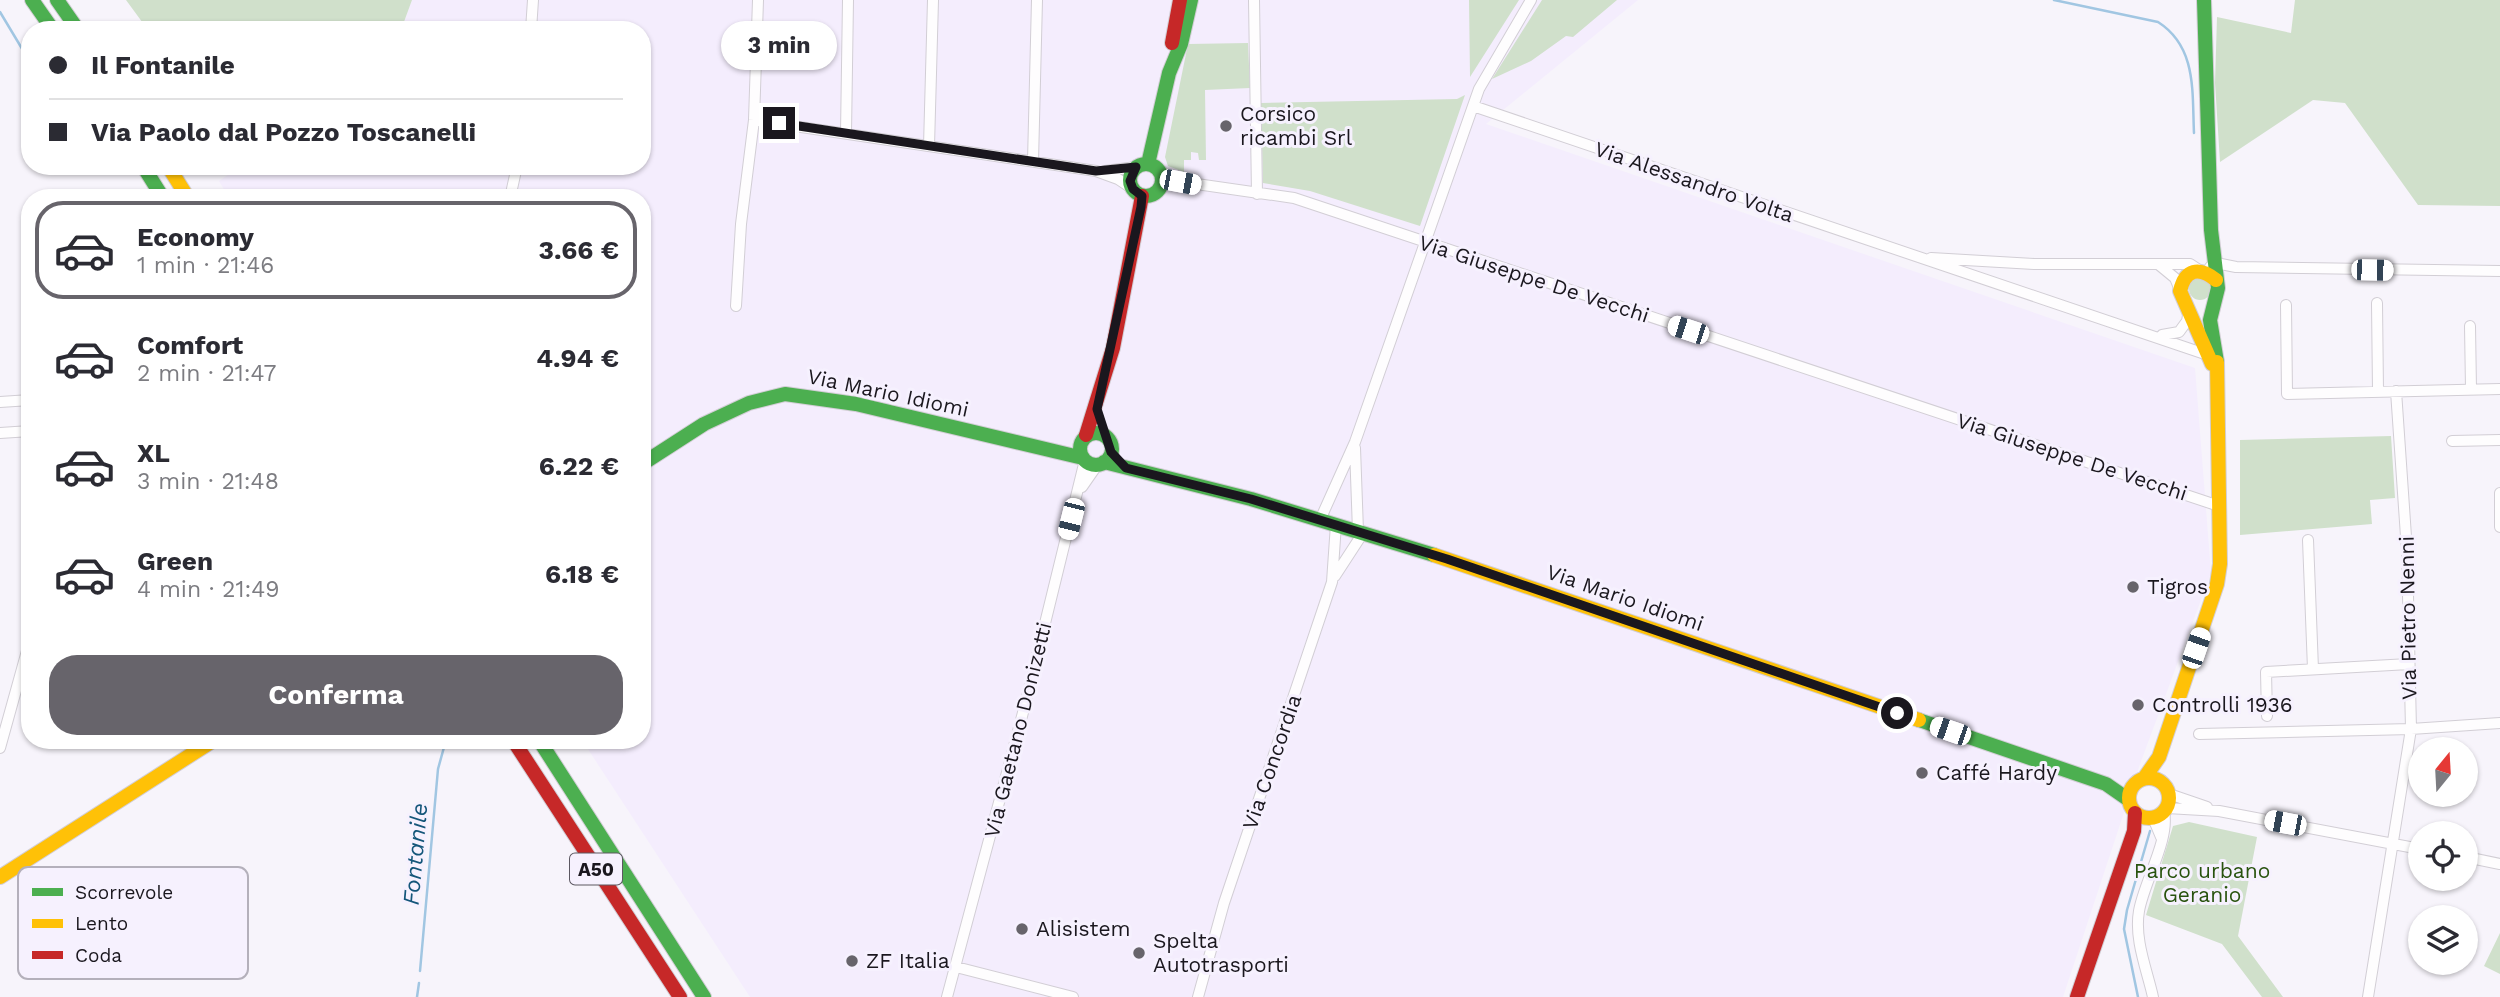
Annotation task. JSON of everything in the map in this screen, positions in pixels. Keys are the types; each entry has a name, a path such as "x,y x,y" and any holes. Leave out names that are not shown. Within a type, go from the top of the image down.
{"main road":[{"path":"32,0 47,21"},
{"path":"57,0 72,21"},
{"path":"1170,73 1180,0"},
{"path":"1084,439 1097,409 1138,192 1130,176 1142,166 1193,0"},
{"path":"2077,997 2134,831 2152,809 2147,780 2159,757 2217,584 2219,506 2216,375 2210,320 2217,296 2209,273 2211,230 2204,0"},
{"path":"1138,192 1154,194 1162,178 1159,171 1142,166"},
{"path":"2209,273 2187,275 2185,301 2216,375"},
{"path":"2185,301 2197,308 2213,303"},
{"name":"Via Mario Idiomi","path":"651,458 704,424 748,403 785,394 856,404 1096,459 1336,524 2106,784 2152,809"},
{"path":"1084,439 1096,459 1110,442 1097,409"},
{"path":"1057,451 1096,433 1105,435"},
{"path":"0,877 200,749"},
{"name":"A50","path":"519,749 680,997"},
{"name":"A50","path":"544,749 704,997"},
{"path":"2147,780 2152,809"},
{"name":"Via Mario Idiomi","path":"2106,784 2147,780"}],"street":[{"path":"532,21 533,0"},
{"path":"736,306 741,224 754,120 758,0"},
{"path":"846,133 849,0"},
{"path":"929,146 933,0"},
{"path":"1033,161 1037,0"},
{"path":"1255,0 1257,194"},
{"path":"1320,520 1355,442 1423,242 1479,89 1531,0"},
{"name":"Via Alessandro Volta","path":"1473,106 2208,355"},
{"path":"754,120 1096,171 1118,179 1138,192"},
{"path":"1096,171 1142,166"},
{"name":"Via Giuseppe De Vecchi","path":"1162,178 1294,198 2219,506"},
{"name":"Via Alessandro Volta","path":"1914,257 2034,264 2190,264 2209,273 2236,267 2500,271"},
{"path":"2152,334 2171,335 2179,332 2187,321 2185,301 2175,278 2158,264"},
{"path":"2209,273 2223,273 2236,267"},
{"path":"2377,303 2378,391"},
{"path":"2286,305 2287,394 2500,389"},
{"path":"2470,326 2471,389"},
{"name":"Via Pietro Nenni","path":"2368,997 2411,729 2407,551 2396,391"},
{"path":"0,402 21,401"},
{"path":"0,433 21,432"},
{"path":"2452,441 2500,440"},
{"path":"1332,582 1360,532 1355,442"},
{"name":"Via Gaetano Donizetti","path":"947,997 1078,492 1096,459"},
{"path":"2500,493 2500,527"},
{"name":"Via Concordia","path":"1198,997 1224,903 1332,582 1336,524"},
{"path":"2308,540 2312,669"},
{"path":"2267,716 2266,672 2409,664"},
{"path":"0,748 21,672"},
{"path":"2199,734 2411,729 2500,723"},
{"path":"2153,997 2139,934 2139,912 2161,837 2152,809 2219,811 2408,847"},
{"path":"2478,859 2500,864"},
{"path":"956,967 1073,997"}],"shaded area":[{"path":"412,0 1638,0 1486,124 2195,368 2211,573 2140,764 2063,997 750,997 588,749 651,749 651,189 224,189 219,181 228,175 651,175 651,21 404,21"}],"green space":[{"path":"126,0 412,0 404,21 141,21"},
{"path":"1469,0 1519,0 1470,77"},
{"path":"1542,0 1617,0 1573,37 1566,36 1531,61 1492,79"},
{"path":"2295,0 2500,0 2500,206 2418,205 2345,103 2313,100 2220,162 2215,83 2217,17 2291,33"},
{"path":"1248,43 1250,88 1205,90 1206,160 1199,160 1198,153 1191,152 1191,160 1184,160 1184,172 1168,166 1165,157 1188,44"},
{"path":"1465,95 1420,226 1310,191 1263,183 1261,103 1457,99"},
{"path":"2196,278 2204,278 2211,285 2211,293 2204,300 2196,300 2189,293 2189,285"},
{"path":"2391,436 2395,498 2370,500 2372,524 2240,535 2240,440"},
{"name":"Parco urbano Geranio","path":"2189,822 2257,837 2238,936 2283,997 2262,997 2222,944 2146,915 2173,826"},
{"path":"2500,933 2500,974 2484,966"}],"waterway":[{"path":"2054,0 2158,22 2171,32 2180,44 2190,71 2194,133"},
{"path":"0,12 21,47"},
{"name":"Fontanile","path":"420,971 438,769 444,749"},
{"path":"2138,997 2124,929 2150,831"},
{"path":"417,997 419,983"}],"traffic: fast":[{"path":"32,0 47,21"},
{"path":"57,0 72,21"},
{"path":"1148,164 1169,73 1181,44 1191,0"},
{"path":"2204,0 2211,230 2218,288 2210,320 2217,362"},
{"path":"1146,164 1157,169 1162,180 1157,191 1146,196 1135,191 1130,180 1135,169 1146,164"},
{"path":"149,175 157,189"},
{"path":"651,458 704,424 749,403 785,394 856,404 1083,458"},
{"path":"1096,433 1107,438 1112,449 1107,460 1096,465 1085,460 1080,449 1085,438 1096,433"},
{"path":"1104,462 1251,499 1434,555"},
{"path":"1919,720 2106,784 2129,800"},
{"path":"545,749 704,997"}],"traffic: slow":[{"path":"174,175 182,189"},
{"path":"2212,364 2180,291 2185,278 2194,272 2204,273 2216,280"},
{"path":"2145,777 2159,757 2217,584 2220,564 2217,362"},
{"path":"1434,555 1919,720"},
{"path":"0,877 200,749"},
{"path":"2149,778 2157,779 2163,784 2168,790 2169,798 2168,806 2163,812 2157,817 2149,818 2141,817 2135,812 2130,806 2129,798 2130,790 2135,784 2141,779 2149,778"}],"traffic: jam":[{"path":"1172,43 1180,0"},
{"path":"1086,435 1113,348 1142,196"},
{"path":"519,749 680,997"},
{"path":"2077,997 2134,831 2135,813"}],"place":[{"name":"Corsico ricambi Srl","path":"1226,126"},
{"name":"Tigros","path":"2133,587"},
{"name":"Controlli 1936","path":"2138,705"},
{"name":"Caffé Hardy","path":"1922,773"},
{"name":"Alisistem","path":"1022,929"},
{"name":"Spelta Autotrasporti","path":"1139,953"},
{"name":"ZF Italia","path":"852,961"}],"route":[{"path":"779,123 1096,171 1112,172 1136,167 1131,173 1130,181 1133,189 1142,196 1141,207 1097,409 1110,442 1111,452 1126,468 1251,499 1447,559 1897,713"}]}
